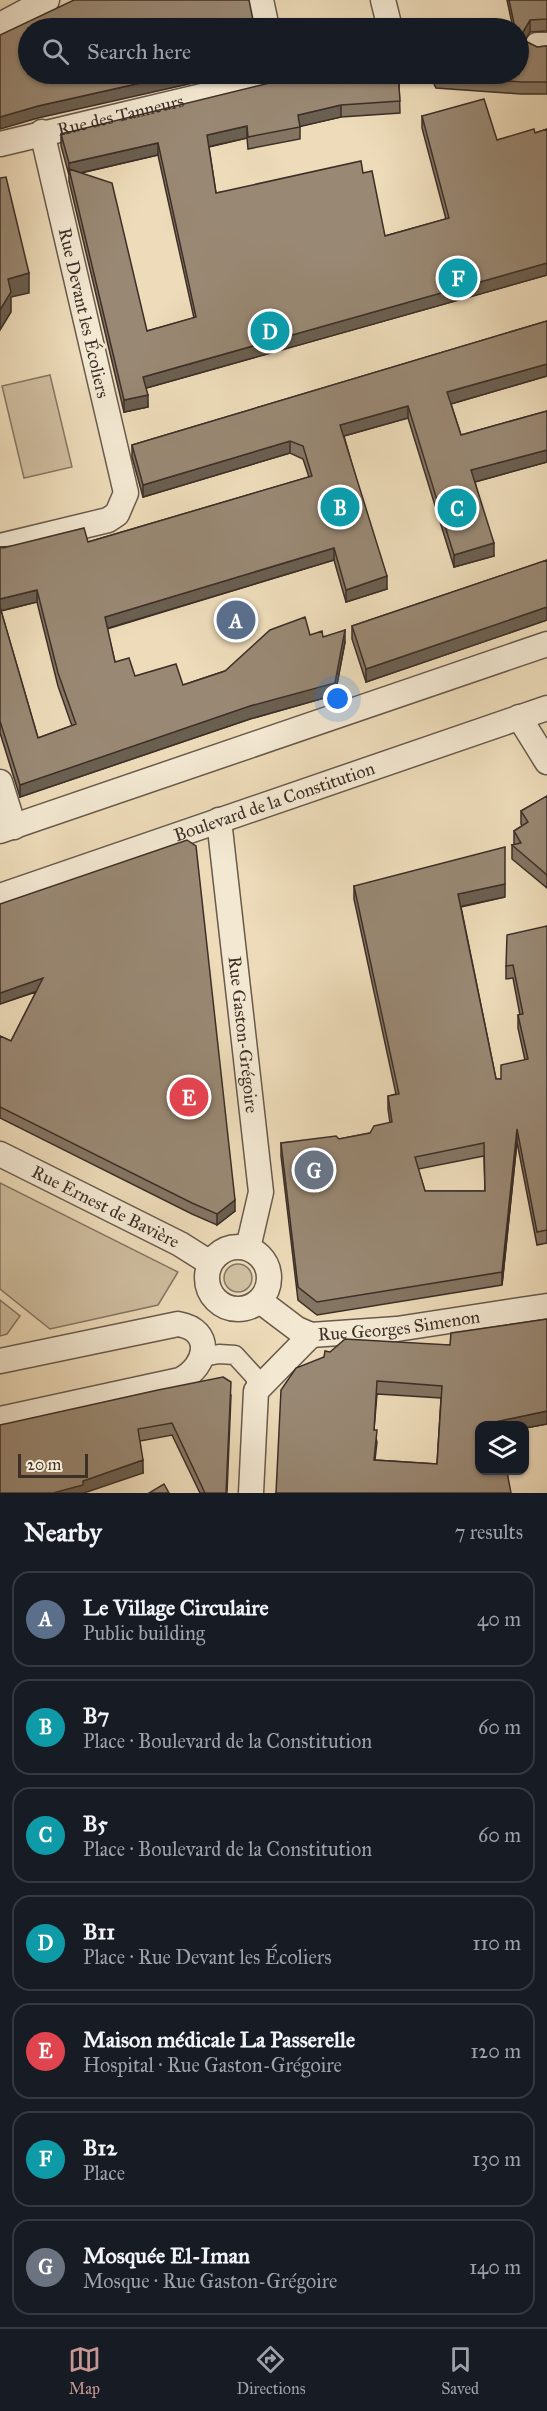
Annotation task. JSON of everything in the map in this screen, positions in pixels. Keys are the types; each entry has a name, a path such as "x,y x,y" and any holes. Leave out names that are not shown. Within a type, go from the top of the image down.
{"street":[{"path":"0,25 47,0"},
{"path":"261,0 265,18"},
{"path":"383,0 388,18"},
{"name":"Rue des Tanneurs","path":"0,144 244,84"},
{"name":"Rue Devant les Écoliers","path":"0,546 33,541 108,520 117,514 126,493 42,132"},
{"path":"0,782 7,829 547,644"},
{"name":"Boulevard de la Constitution","path":"0,896 547,708"},
{"path":"519,717 547,762"},
{"name":"Rue Gaston-Grégoire","path":"219,820 261,1192 248,1248"},
{"name":"Rue Ernest de Bavière","path":"0,1154 180,1244 210,1263"},
{"path":"230,1248 248,1248 258,1254 268,1271 268,1290 260,1301 239,1310 228,1308 218,1303 207,1284 210,1263 222,1251 230,1248"},
{"name":"Rue Georges Simenon","path":"260,1301 297,1329 311,1335 397,1329 547,1306"},
{"path":"193,1329 218,1303"},
{"path":"0,1361 165,1325 178,1324 193,1329 203,1345 203,1357 195,1372 180,1380 0,1419"},
{"path":"256,1391 311,1335"},
{"path":"203,1357 219,1354 235,1355 256,1378 251,1493"}],"shaded area":[{"path":"50,375 72,467 24,478 2,386"},
{"path":"0,1183 178,1272 158,1305 50,1329 0,1289"},
{"path":"238,1264 248,1268 252,1278 248,1288 238,1292 228,1288 224,1278 228,1268"},
{"path":"0,1300 20,1316 7,1334 0,1336"}],"building":[{"path":"74,0 249,0 253,18 36,18"},
{"path":"509,0 547,0 547,19 529,22 529,18 513,18"},
{"path":"18,26 18,84 136,84 0,117 0,35"},
{"path":"529,43 537,47 547,46 547,82 529,82"},
{"path":"266,84 399,84 400,101 341,105 298,115 300,127 248,137 247,126 207,135 216,193 361,161 363,173 372,171 385,236 449,218 422,116 484,99 497,140 534,129 535,133 547,129 547,263 143,377 148,395 124,400 69,169 112,183 147,331 196,317 158,143 69,163 61,134"},
{"path":"6,177 29,273 8,279 11,292 0,310 0,178"},
{"path":"547,321 547,364 447,392 461,435 547,411 547,450 471,470 494,543 454,555 408,406 340,425 387,576 346,590 334,548 105,617 115,662 129,658 135,676 176,664 183,685 225,671 270,630 305,617 310,635 322,631 323,637 345,630 335,683 250,706 20,785 0,721 0,607 38,738 76,724 58,673 37,590 0,599 0,547 84,528 88,542 312,476 303,446 290,441 143,485 132,445"},
{"path":"547,560 547,607 366,669 352,626"},
{"path":"547,796 547,875 512,845 521,843 514,831 528,822 521,811"},
{"path":"187,840 196,846 235,1200 217,1214 0,1107 0,1036 11,1041 43,978 0,993 0,904"},
{"path":"505,847 505,884 458,894 496,1079 501,1079 501,1065 528,1059 518,1015 523,1014 513,965 506,966 507,935 547,926 547,1230 537,1232 517,1129 502,1272 317,1302 298,1287 281,1143 336,1136 339,1139 370,1133 374,1126 392,1122 388,1096 399,1094 354,886","holes":["484,1143 485,1191 425,1191 415,1157"]},
{"path":"547,1319 547,1411 500,1421 475,1421 475,1475 508,1475 511,1493 276,1493 281,1390 296,1368 324,1357 325,1351 330,1352 345,1339 450,1345 451,1333","holes":["377,1381 442,1386 437,1464 374,1460 377,1430 374,1430"]},
{"path":"223,1377 231,1382 226,1493 205,1493 172,1423 138,1429 143,1460 83,1481 83,1485 53,1493 0,1493 0,1425"},
{"path":"164,1484 169,1493 149,1493"}],"place":[{"name":"B12","path":"458,278"},
{"name":"B11","path":"270,331"},
{"name":"B7","path":"340,507"},
{"name":"B5","path":"457,508"},
{"name":"Le Village Circulaire","path":"236,620"},
{"name":"Maison médicale La Passerelle","path":"189,1097"},
{"name":"Mosquée El-Iman","path":"314,1170"}]}
